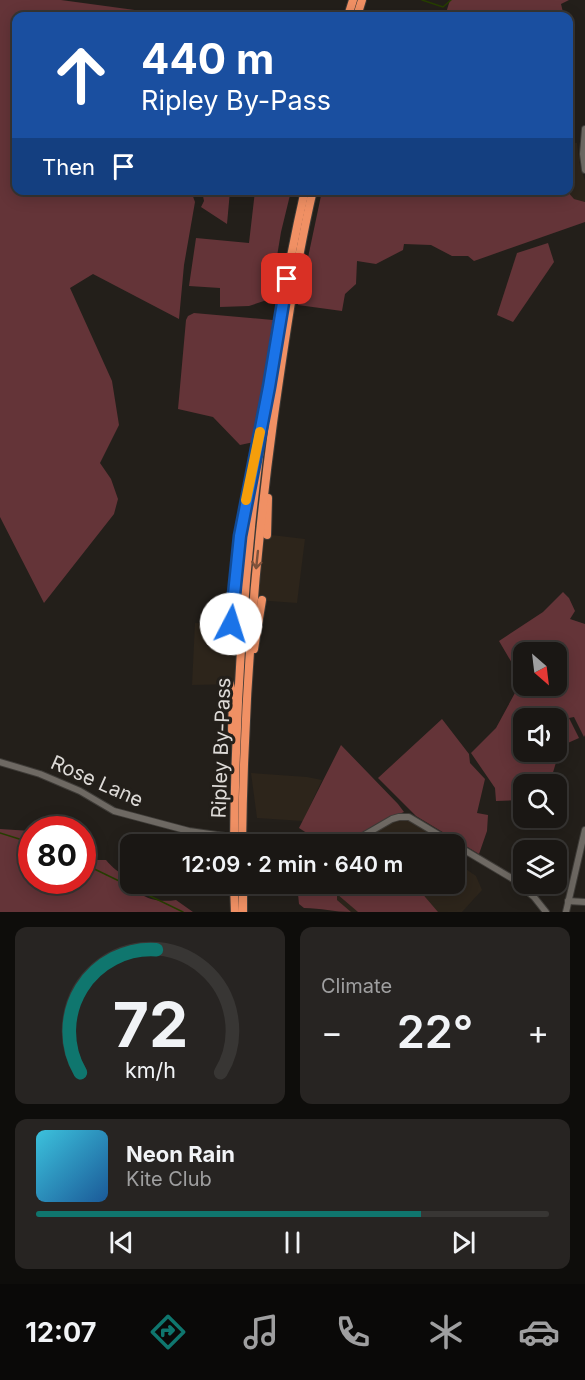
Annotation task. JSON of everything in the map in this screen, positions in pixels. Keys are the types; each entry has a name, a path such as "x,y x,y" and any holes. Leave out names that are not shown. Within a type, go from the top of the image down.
{"highway":[{"name":"Ripley By-Pass","path":"242,834 245,734 255,578 283,300 304,195"},
{"name":"Ripley By-Pass","path":"234,834 245,589 253,511 274,388 312,195"},
{"path":"267,535 274,388"},
{"path":"231,624 240,536 274,388"},
{"path":"245,734 262,600"},
{"path":"230,684 235,794"},
{"path":"234,894 235,912"},
{"path":"243,894 243,912"}],"street":[{"path":"585,129 583,147 585,170"},
{"name":"Rose Lane","path":"0,762 40,774 80,791 114,811 206,834"},
{"path":"366,834 392,819 409,817 438,834"},
{"path":"566,912 585,830"},
{"path":"465,850 513,879 534,897 546,912"},
{"path":"568,901 585,902"}],"shaded area":[{"path":"0,0 61,0 150,12 12,12 12,195 192,195 195,202 184,265 179,319 93,274 70,288 112,381 119,425 100,463 111,479 118,499 114,514 44,603 0,517"},
{"path":"450,0 569,0 561,4 563,12 446,12"},
{"path":"573,143 577,143 580,166 585,180 585,202 573,199 570,195 573,195"},
{"path":"203,195 230,195 227,224 201,207 204,201"},
{"path":"255,195 290,195 281,232 270,299 249,306 220,307 220,288 189,286 196,238 249,243"},
{"path":"321,195 570,195 574,199 585,202 585,222 474,261 468,256 452,256 431,245 404,244 403,250 376,264 357,261 356,284 345,294 342,311 298,305"},
{"path":"548,243 554,262 513,322 497,315 517,253"},
{"path":"194,313 273,320 254,442 240,445 213,417 178,409 186,320"},
{"path":"263,534 305,539 297,603 256,600"},
{"path":"563,592 569,598 575,611 570,619 585,624 585,735 584,737 574,717 569,718 579,738 567,743 567,708 513,708 513,762 556,762 553,774 513,774 513,800 496,801 495,788 471,753 496,728 513,696 567,696 567,642 513,642 513,665 499,641 543,612"},
{"path":"195,623 239,625 236,684 192,685"},
{"path":"442,719 469,754 470,763 485,779 477,813 488,815 487,831 479,854 465,846 465,834 446,834 416,816 378,778"},
{"path":"341,745 404,812 380,822 360,834 308,834 299,828"},
{"path":"251,773 322,780 303,821 257,818"},
{"path":"404,817 432,834 369,834 386,823"},
{"path":"0,829 18,830 18,894 96,894 96,860 106,860 120,873 120,894 142,894 156,900 176,900 193,912 0,912"},
{"path":"465,868 476,876 482,890 462,912 349,912 337,900 336,894 465,894"},
{"path":"298,894 337,894 337,900 351,912 304,908 299,904"},
{"path":"337,894 423,894 438,912 358,912"}],"waterway":[{"path":"422,0 443,7 451,0"},
{"path":"0,833 18,839"},
{"path":"96,870 183,912"}],"slow traffic":[{"path":"246,500 260,432"}],"route":[{"path":"231,624 240,536 287,279"}]}
